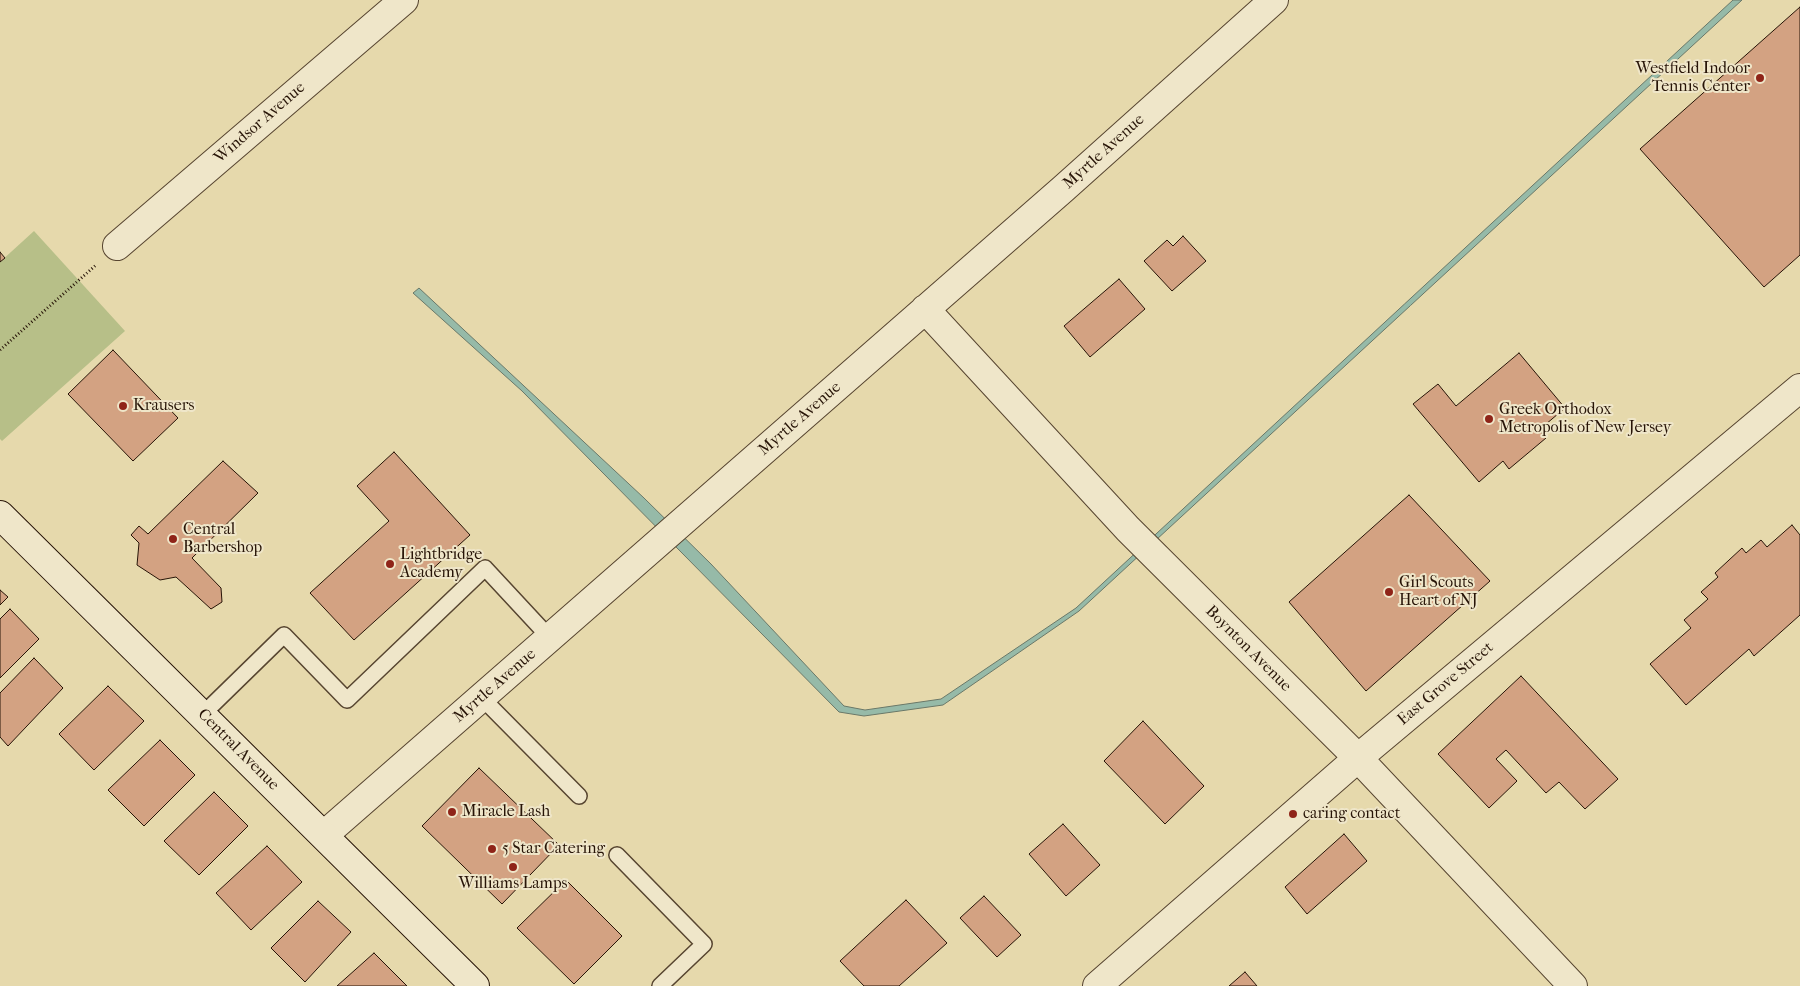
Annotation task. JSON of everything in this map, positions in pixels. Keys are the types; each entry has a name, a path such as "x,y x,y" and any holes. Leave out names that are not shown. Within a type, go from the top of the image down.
{"street":[{"name":"Windsor Avenue","path":"117,246 404,0"},
{"name":"Myrtle Avenue","path":"324,836 1274,0"},
{"name":"Boynton Avenue","path":"925,309 1128,529 1358,758 1573,986"},
{"name":"East Grove Street","path":"1098,986 1358,758 1800,388"},
{"name":"Central Avenue","path":"0,515 476,986"}],"lane":[{"path":"202,715 284,636 347,700 485,568 550,638"},
{"path":"482,698 579,796"},
{"path":"617,855 704,944 660,986"}],"path":[{"path":"0,350 117,246"}],"green space":[{"path":"34,231 125,331 2,441 0,439 0,262"}],"shaded area":[{"path":"1733,0 1742,0 1079,611 943,705 864,716 839,712 522,391 413,293 419,288 644,498 711,564 844,706 865,710 941,699 1076,608"}],"building":[{"name":"Westfield Indoor Tennis Center","path":"1800,7 1800,255 1764,287 1640,149"},
{"path":"1183,236 1206,261 1172,291 1144,261 1167,240 1173,246"},
{"path":"0,252 5,258 0,262"},
{"path":"1119,279 1145,309 1090,357 1064,326"},
{"name":"Krausers","path":"113,350 178,418 133,461 68,394"},
{"name":"Greek Orthodox Metropolis of New Jersey","path":"1519,353 1565,408 1539,430 1546,438 1509,469 1503,461 1479,482 1413,404 1438,384 1456,406"},
{"name":"Lightbridge Academy","path":"394,452 470,535 354,640 310,593 389,521 357,486"},
{"name":"Central Barbershop","path":"223,461 258,493 192,558 221,588 222,602 211,609 176,577 160,580 137,565 139,543 131,535 139,526 148,534"},
{"name":"Girl Scouts Heart of NJ","path":"1409,495 1490,581 1366,691 1289,602"},
{"path":"1792,525 1800,535 1800,615 1754,656 1749,649 1686,705 1650,664 1691,628 1684,620 1708,599 1701,592 1718,577 1715,573 1742,548 1746,553 1761,540 1767,547"},
{"path":"0,590 8,597 0,605"},
{"path":"10,609 39,639 0,678 0,619"},
{"path":"34,658 63,688 8,746 0,737 0,693"},
{"path":"1521,676 1618,779 1585,809 1559,782 1546,793 1506,750 1496,759 1517,781 1489,808 1438,754"},
{"path":"108,686 144,721 94,770 59,734"},
{"path":"1143,721 1204,786 1165,824 1104,761"},
{"path":"160,740 195,775 144,826 108,790"},
{"path":"479,768 559,845 502,904 422,826"},
{"path":"214,792 248,826 199,875 164,841"},
{"path":"1063,824 1100,865 1066,896 1029,854"},
{"path":"1344,834 1367,861 1307,914 1285,887"},
{"path":"267,846 302,882 251,930 216,893"},
{"path":"566,880 622,936 574,984 517,928"},
{"path":"984,896 1021,935 997,957 960,918"},
{"path":"906,900 947,943 899,986 864,986 840,961"},
{"path":"318,901 351,932 305,982 271,948"},
{"path":"374,953 407,986 337,986"},
{"path":"1245,972 1257,986 1229,986"}],"place":[{"name":"Westfield Indoor Tennis Center","path":"1760,78"},
{"name":"Krausers","path":"123,406"},
{"name":"Greek Orthodox Metropolis of New Jersey","path":"1489,419"},
{"name":"Central Barbershop","path":"173,539"},
{"name":"Lightbridge Academy","path":"390,564"},
{"name":"Girl Scouts Heart of NJ","path":"1389,592"},
{"name":"Miracle Lash","path":"452,812"},
{"name":"caring contact","path":"1293,814"},
{"name":"5 Star Catering","path":"492,849"},
{"name":"Williams Lamps","path":"513,867"}]}
